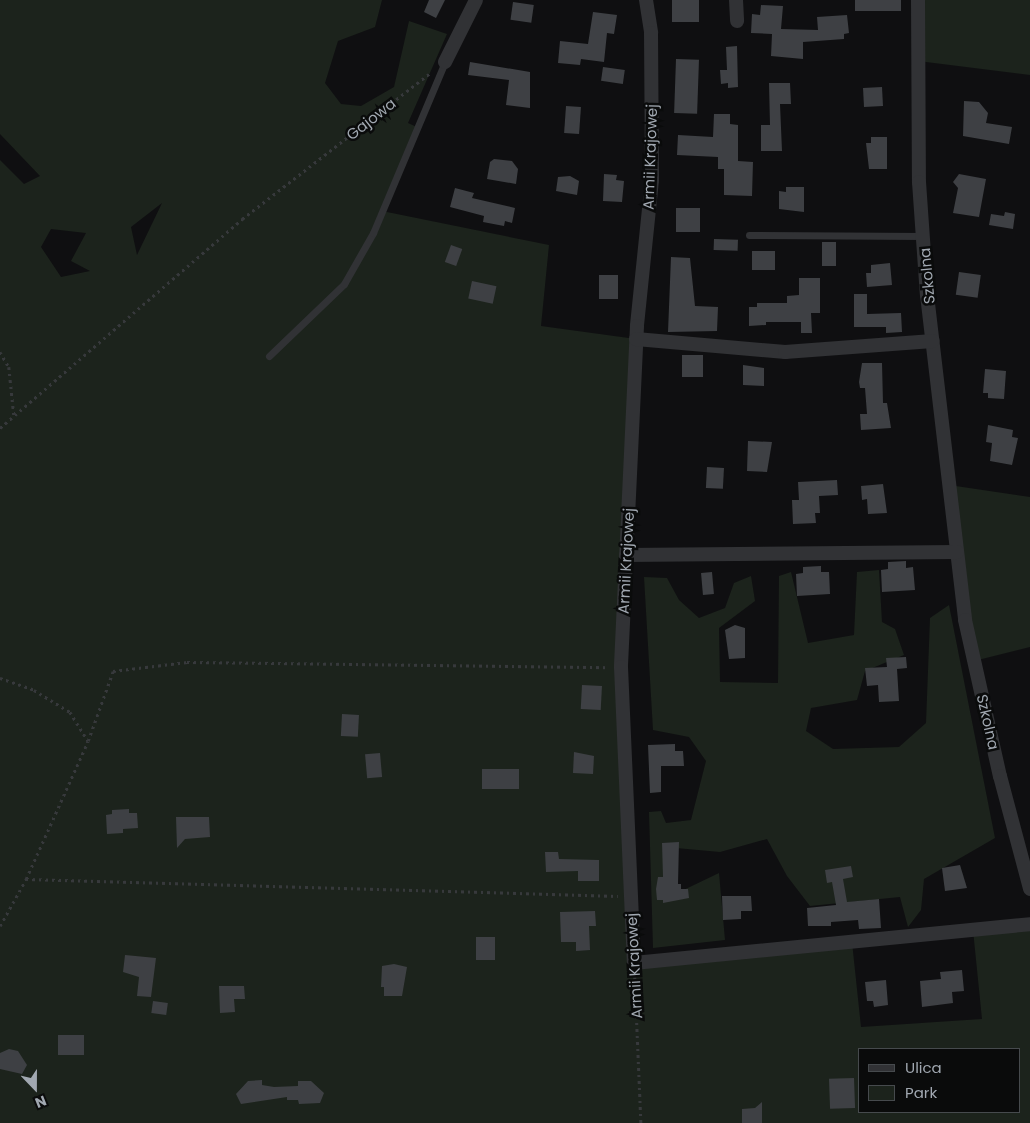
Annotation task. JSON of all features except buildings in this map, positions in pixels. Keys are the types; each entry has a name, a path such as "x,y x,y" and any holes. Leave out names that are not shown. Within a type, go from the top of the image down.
{"street":[{"path":"445,62 476,0"},
{"name":"Armii Krajowej","path":"634,963 620,667 636,339 652,180 651,33 646,0"},
{"path":"736,0 737,21"},
{"name":"Szkolna","path":"918,0 923,236 965,620 1000,776 1030,890"},
{"path":"636,339 785,352 933,341"},
{"path":"626,554 957,552"},
{"path":"634,963 1030,924"}],"lane":[{"path":"269,356 344,284 373,233 445,62"},
{"path":"749,235 923,236"}],"path":[{"name":"Gajowa","path":"0,428 242,219 445,62"},
{"path":"0,352 8,367 14,416"},
{"path":"0,926 26,879 88,741 112,671 187,662 620,667"},
{"path":"0,678 34,690 70,712 88,741"},
{"path":"26,879 630,896"},
{"name":"Armii Krajowej","path":"634,963 641,1123"}],"green space":[{"path":"0,0 382,0 375,27 338,41 325,83 341,104 361,106 394,87 409,21 447,34 408,123 419,128 382,211 549,245 541,326 636,339 621,667 634,963 852,942 861,1027 982,1019 973,930 1030,924 1030,1123 0,1123 0,160 24,184 40,176 0,134","holes":["162,203 137,255 131,227","51,229 86,233 71,261 90,271 61,277 41,247"]},
{"path":"918,0 1030,0 1030,75 918,61"},
{"path":"949,485 1030,497 1030,647 974,661"},
{"path":"879,570 882,622 895,629 904,655 865,671 857,700 811,708 806,731 833,749 899,747 926,723 930,618 949,605 995,838 924,879 921,910 908,927 900,897 810,906 787,876 767,839 720,852 676,848 671,896 719,873 725,940 653,948 649,812 661,811 666,823 691,820 706,761 689,737 653,730 644,577 667,578 679,600 699,618 725,608 734,583 751,576 755,601 719,628 720,682 778,683 779,576 791,572 808,643 854,635 857,572"}]}
